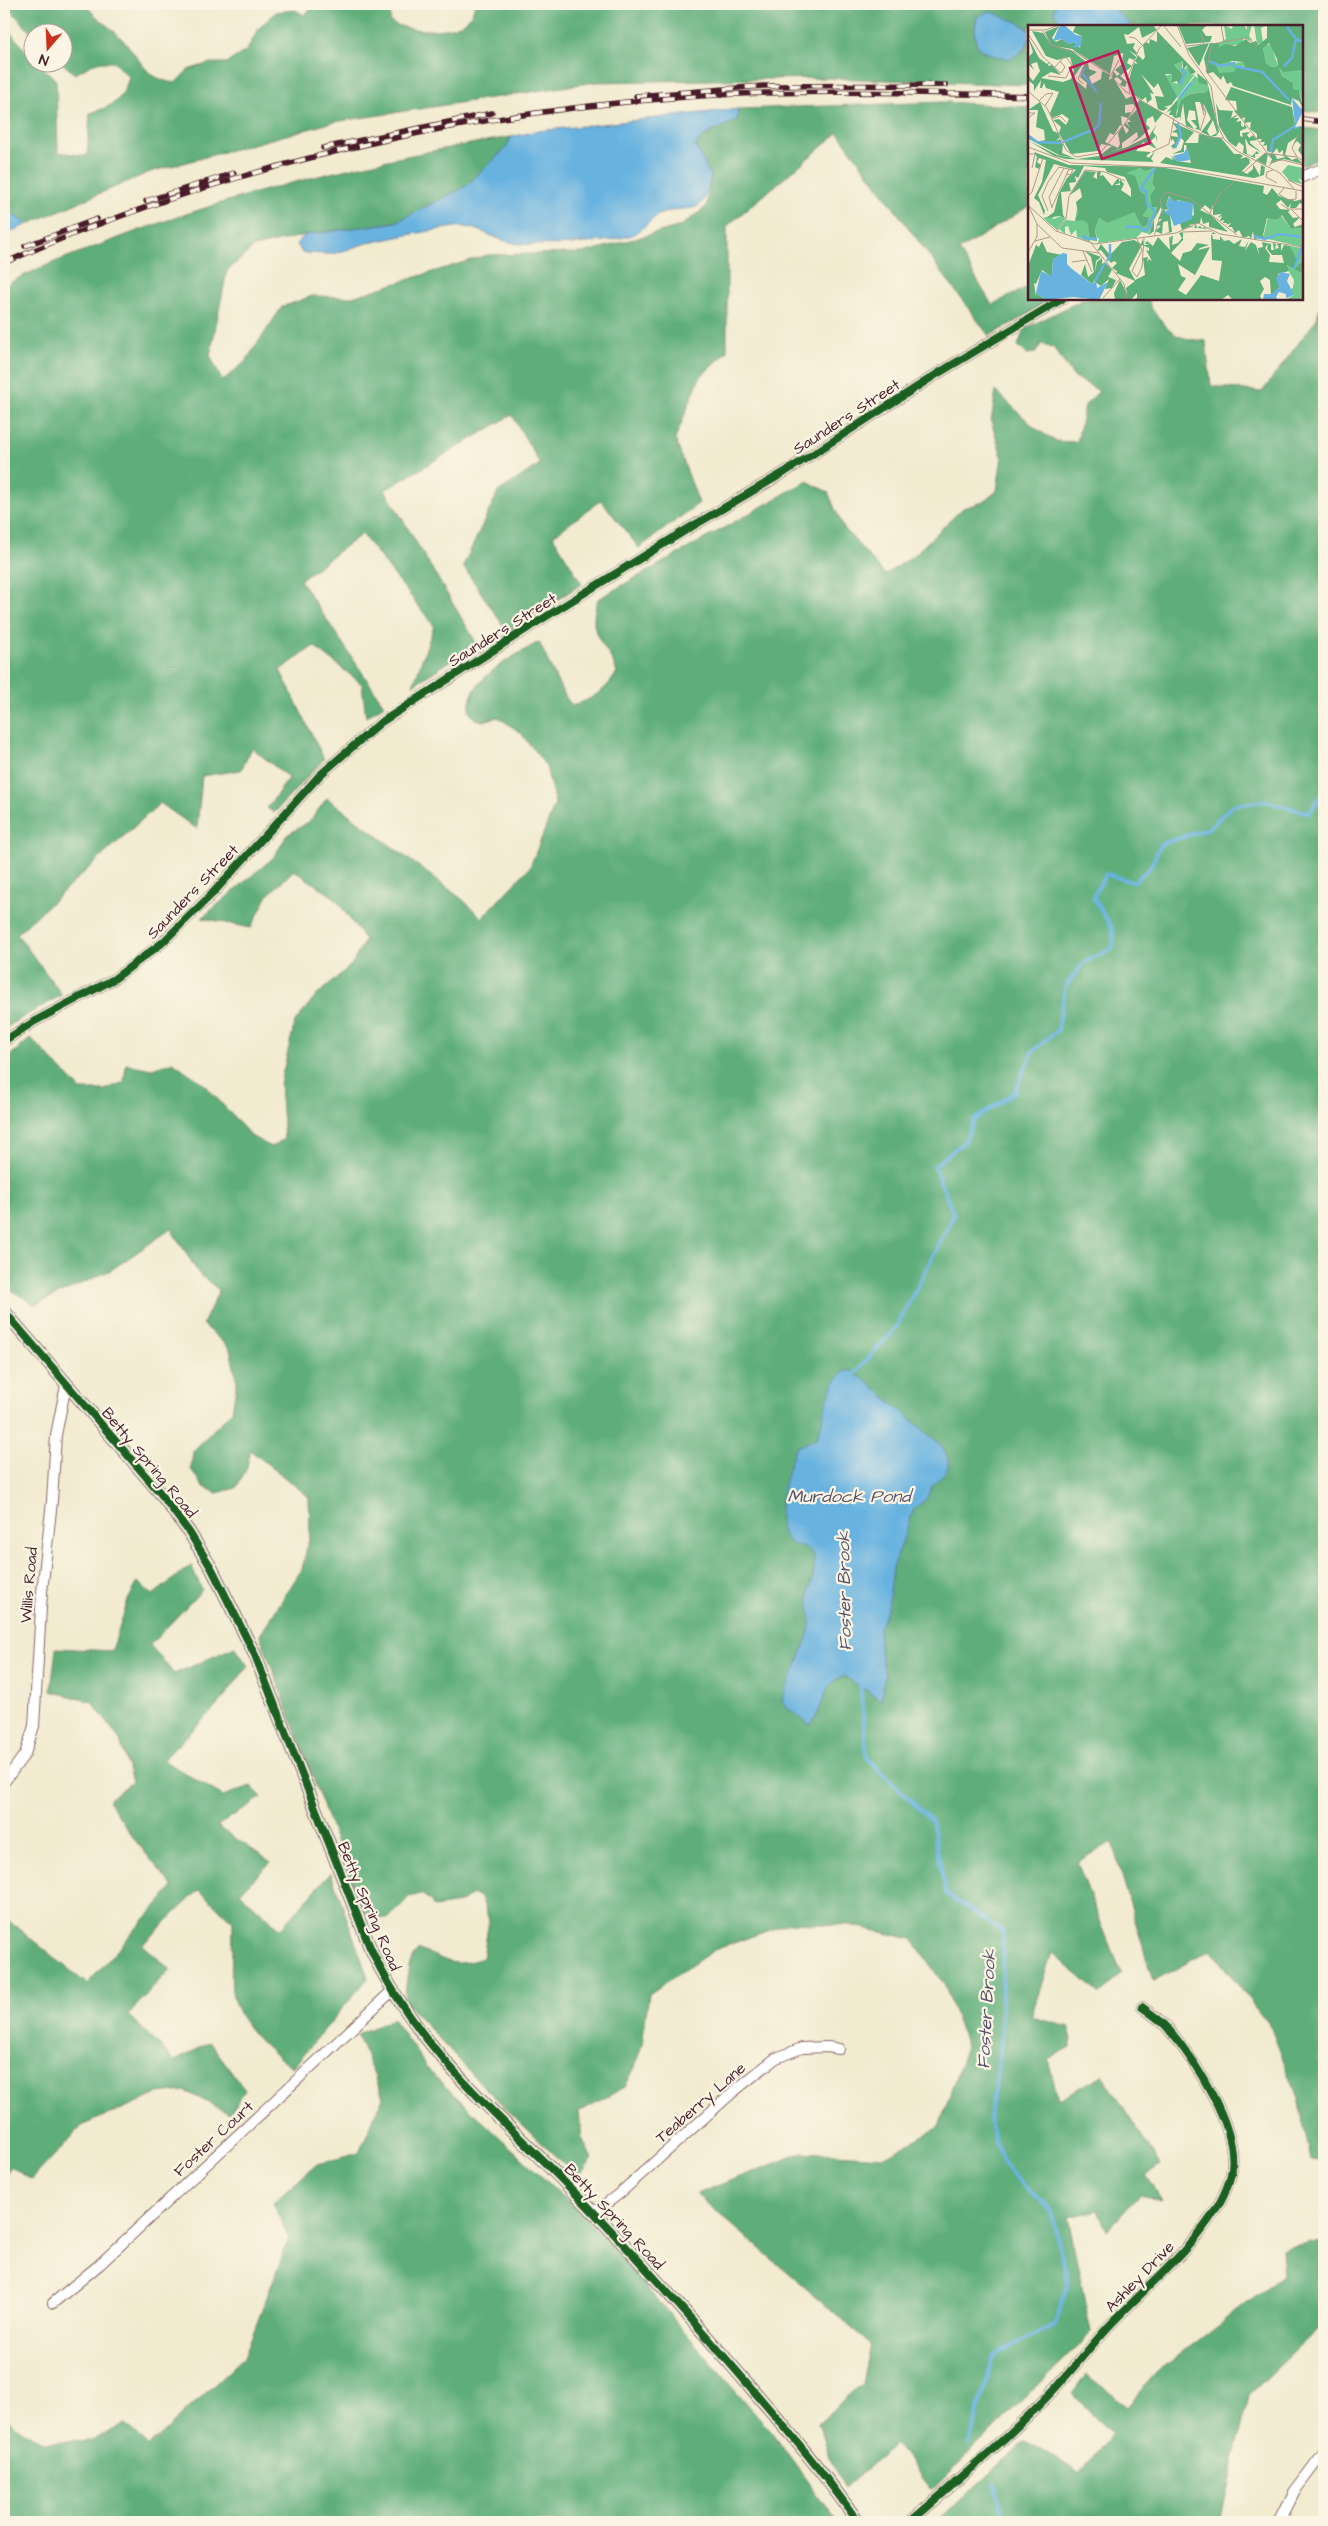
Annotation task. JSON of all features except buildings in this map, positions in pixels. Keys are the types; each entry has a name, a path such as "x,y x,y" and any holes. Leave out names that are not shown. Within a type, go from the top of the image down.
{"street":[{"path":"1303,177 1324,168"},
{"name":"Saunders Street","path":"4,1041 35,1021 114,980 162,943 212,894 320,775 380,723 539,621 686,530 785,472 944,370 1060,300"},
{"name":"Betty Spring Road","path":"4,1311 177,1514 223,1589 255,1655 362,1929 392,1991 422,2035 445,2063 594,2213 661,2284 768,2408 858,2522"},
{"name":"Willis Road","path":"4,1782 25,1754 34,1726 42,1592 52,1501 56,1435 66,1385"},
{"name":"Foster Court","path":"53,2303 106,2259 392,1991"},
{"name":"Ashley Drive","path":"910,2522 992,2451 1046,2398 1109,2326 1200,2231 1228,2188 1232,2173 1232,2158 1226,2129 1215,2100 1186,2052 1164,2024 1142,2007"},
{"name":"Teaberry Lane","path":"594,2213 620,2193 733,2092 776,2058 802,2048 828,2047 839,2049"},
{"path":"1279,2522 1294,2492 1324,2452"}],"green space":[{"path":"8,4 85,4 128,45 149,72 164,81 175,83 188,70 210,63 227,63 247,50 259,28 276,12 295,10 304,15 318,4 394,4 390,22 409,28 433,30 445,29 465,22 472,14 475,4 1324,4 1324,113 1303,110 1303,25 1028,25 1028,29 977,17 976,42 979,48 985,52 1001,54 1024,51 1028,41 1028,85 827,78 595,82 334,122 150,172 28,224 4,210 4,25 22,46 22,72 48,72 56,80 58,152 87,156 90,113 105,108 116,101 123,92 129,77 114,62 97,62 75,74 72,71 72,22 22,23"},
{"path":"945,102 1028,107 1028,207 959,250 992,305 1028,287 1028,300 1046,300 1048,303 989,336 838,133 727,226 727,352 700,377 675,439 699,503 639,548 601,500 553,536 582,584 507,631 463,566 498,492 540,464 512,415 385,490 477,644 413,685 434,626 362,534 300,580 384,705 366,717 362,684 314,646 280,670 324,759 274,813 267,808 289,778 252,748 241,770 202,776 197,829 160,803 17,934 62,995 4,1030 4,286 42,267 157,224 256,193 358,167 511,137 507,147 466,186 396,222 305,235 254,247 227,271 210,355 222,381 245,362 282,307 312,296 352,297 487,255 583,253 681,226 706,207 711,176 695,145 706,135 737,120 738,109"},
{"path":"1303,128 1324,130 1324,157 1303,165"},
{"path":"1324,295 1324,2159 1311,2160 1298,2098 1271,2028 1211,1950 1153,1981 1112,1842 1077,1862 1121,1974 1100,1995 1052,1952 1031,2017 1070,2027 1071,2047 1048,2059 1058,2099 1103,2075 1160,2165 1146,2175 1162,2200 1139,2195 1107,2231 1098,2210 1068,2217 1091,2333 932,2490 895,2443 845,2488 827,2451 818,2423 862,2384 870,2343 696,2194 804,2152 883,2157 939,2127 966,2046 945,1986 912,1939 850,1925 789,1923 714,1950 649,1994 642,2044 635,2067 625,2087 579,2112 582,2138 592,2159 578,2178 490,2093 404,2001 409,1966 419,1950 456,1963 483,1958 489,1920 481,1897 472,1894 460,1903 434,1907 430,1900 421,1894 409,1897 388,1919 373,1916 362,1911 260,1635 302,1569 310,1535 309,1497 250,1450 247,1468 236,1488 217,1493 202,1486 191,1469 193,1451 232,1411 237,1381 230,1349 203,1324 219,1290 199,1274 171,1229 111,1270 35,1305 11,1290 4,1280 4,1136 9,1132 4,1127 4,1061 31,1038 81,1090 105,1090 124,1082 126,1064 152,1069 173,1062 205,1085 251,1136 271,1147 284,1139 280,1084 295,1022 313,999 352,964 365,940 335,898 294,870 268,895 251,928 202,918 274,857 287,835 310,821 327,798 462,899 482,918 530,867 555,804 546,766 521,733 498,717 483,721 475,719 469,711 471,697 477,687 483,679 501,664 539,642 558,683 572,706 592,697 609,684 617,672 595,630 594,622 598,599 807,481 828,492 843,527 885,575 913,556 963,508 983,502 997,491 1002,456 991,421 996,391 1035,428 1055,441 1077,442 1085,405 1099,391 1073,376 1053,347 1041,344 1035,353 1027,354 1018,346 1024,329 1082,300 1149,300 1153,311 1173,333 1184,338 1206,341 1211,386 1262,392 1316,320"},
{"path":"191,1565 202,1590 150,1645 174,1674 235,1647 248,1666 218,1705 163,1760 223,1796 251,1786 262,1797 217,1826 271,1862 240,1893 280,1929 331,1873 368,1978 293,2067 264,2045 239,2014 234,2003 232,1991 233,1922 199,1890 142,1945 170,1969 128,2015 175,2061 210,2042 245,2090 230,2114 185,2091 158,2094 83,2125 31,2180 11,2166 4,2176 4,1917 87,1984 173,1887 135,1840 108,1800 132,1782 120,1740 92,1702 51,1691 56,1648 112,1651 128,1600 138,1582 153,1595"},
{"path":"393,2019 430,2072 586,2218 770,2430 838,2522 4,2522 4,2417 21,2430 43,2442 93,2440 125,2424 149,2446 244,2357 289,2239 273,2203 317,2164 359,2153 383,2097 357,2034"},
{"path":"1324,2239 1324,2323 1249,2395 1220,2522 936,2522 1027,2440 1079,2474 1112,2434 1072,2395 1087,2375 1127,2406 1157,2372 1283,2276 1281,2249"}],"water":[{"path":"1056,4 1109,4 1131,25 1061,25 1054,11"},
{"path":"989,11 1018,22 1028,29 1027,44 1022,51 1010,59 985,52 976,43 975,28 977,17"},
{"path":"738,109 737,120 706,135 695,145 711,176 708,190 700,205 661,214 634,234 591,243 536,245 509,242 476,229 455,227 367,243 329,254 302,253 297,244 305,235 396,222 466,186 507,147 511,137 538,131"},
{"path":"4,210 28,224 4,235"},
{"name":"Murdock Pond","path":"849,1370 869,1383 941,1445 948,1459 948,1467 933,1485 926,1499 914,1509 893,1568 888,1607 879,1629 879,1645 885,1675 881,1700 844,1676 831,1685 810,1725 785,1706 782,1699 809,1631 809,1593 814,1559 811,1552 787,1540 782,1531 780,1508 785,1481 795,1448 817,1438 831,1389 836,1380"}],"waterway":[{"name":"Foster Brook","path":"854,1379 854,1374 896,1328 954,1215 934,1166 965,1141 974,1120 1015,1092 1032,1052 1058,1030 1065,987 1083,963 1113,948 1113,930 1093,897 1106,874 1133,882 1149,869 1161,844 1208,829 1233,805 1265,801 1309,813 1324,791"},
{"name":"Foster Brook","path":"860,1683 867,1758 932,1821 946,1894 1003,1931 1001,2045 989,2122 1004,2166 1051,2211 1068,2283 1055,2325 994,2355 969,2444"},
{"name":"Foster Brook","path":"993,2482 1003,2514 1002,2522"}],"railway":[{"path":"636,96 763,86 946,85"},
{"path":"4,263 94,226 186,194 281,166 377,142 474,123 571,108 669,98 766,93 832,92 1028,96"},
{"path":"323,148 492,113"},
{"path":"1303,119 1324,122"},
{"path":"146,201 234,173"},
{"path":"25,246 97,219"}],"cycle path":[{"path":"4,1041 35,1021 114,979 162,943 212,894 320,775 380,723 539,621 686,530 785,472 937,374 1060,300"},
{"path":"4,1311 161,1494 189,1532 212,1569 255,1655 369,1945 388,1982 410,2017 460,2078 546,2163 636,2257 798,2444 858,2522"},
{"path":"910,2522 1028,2416 1124,2310 1161,2275 1197,2236 1224,2195 1231,2174 1232,2156 1229,2137 1222,2116 1202,2075 1177,2040 1163,2023 1142,2007"}]}
